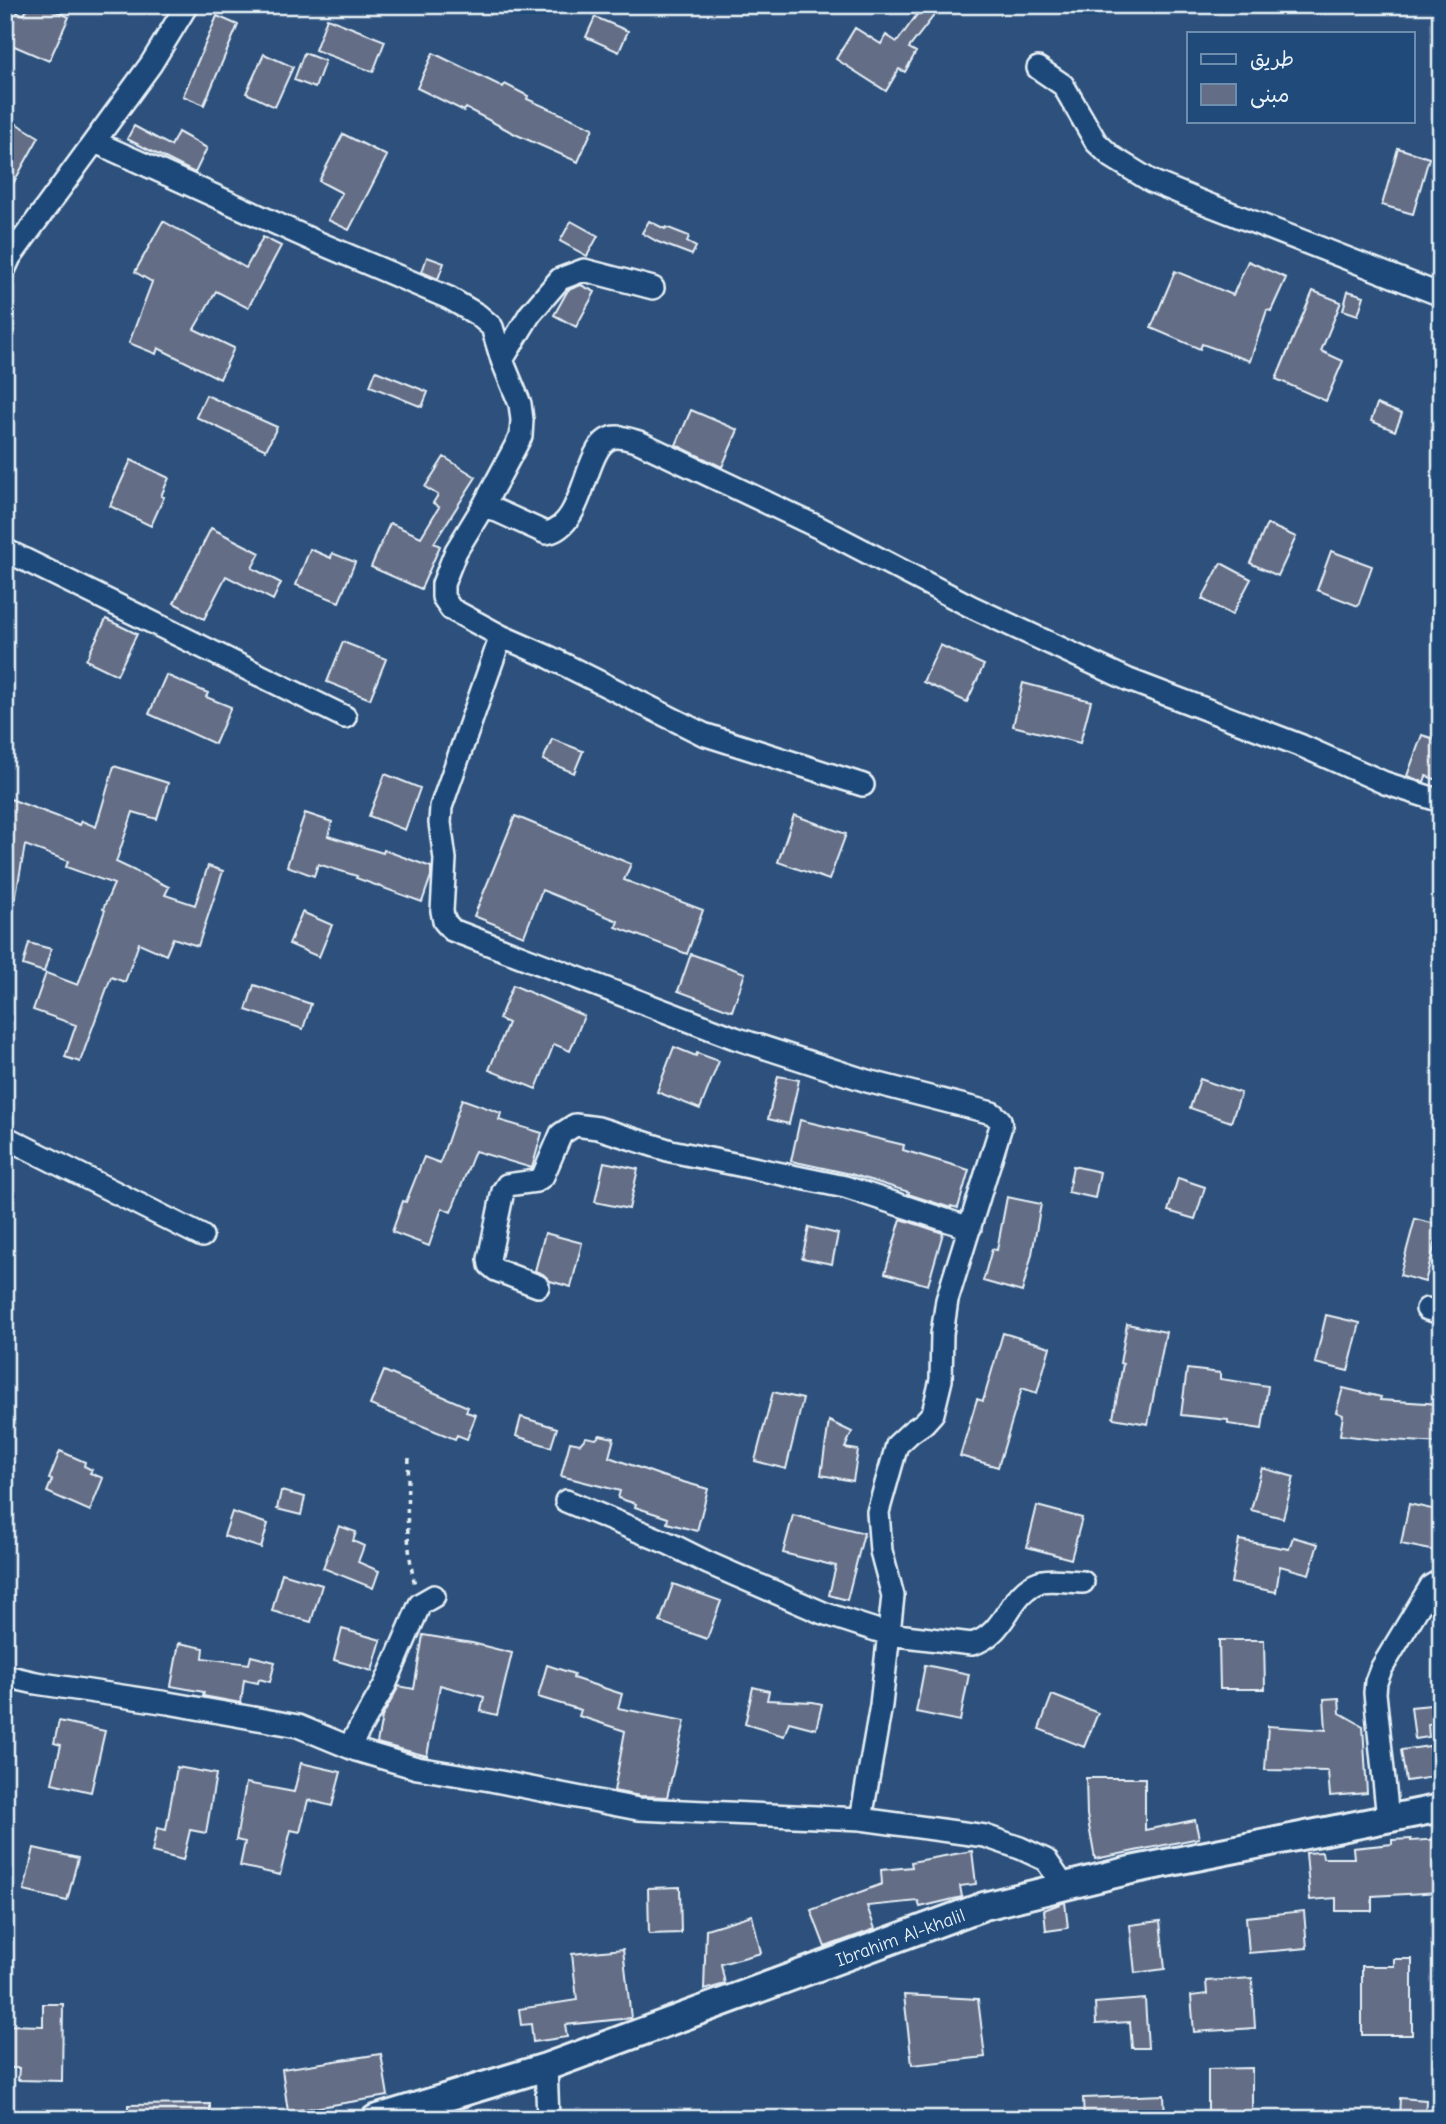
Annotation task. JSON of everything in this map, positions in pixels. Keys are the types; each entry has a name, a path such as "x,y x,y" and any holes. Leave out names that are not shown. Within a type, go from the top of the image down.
{"street":[{"path":"5,268 10,257 151,64 187,5"},
{"path":"1038,68 1063,85 1096,142 1112,158 1151,181 1441,295"},
{"path":"95,142 449,298 478,315 492,327 520,404 521,436 456,551 443,584 443,597 451,609 703,734 863,785"},
{"path":"502,360 530,314 560,279 584,270 653,288"},
{"path":"484,505 546,533 555,531 564,525 605,440 616,437 639,442 820,528 972,607 1129,680 1302,746 1385,783 1441,801"},
{"path":"5,550 345,717"},
{"path":"501,636 441,807 439,823 445,859 442,911 444,921 452,930 735,1038 867,1081 992,1113 1000,1120 1001,1126 947,1300 942,1334 941,1380 933,1413 925,1423 897,1445 878,1512 881,1551 892,1595 881,1705 861,1819"},
{"path":"538,1286 496,1270 490,1265 503,1191 507,1185 536,1181 543,1176 561,1135 575,1125 598,1128 671,1151 845,1187 970,1228"},
{"path":"5,1137 202,1236"},
{"path":"566,1501 670,1544 823,1613 888,1634 972,1644 985,1640 998,1628 1023,1592 1040,1581 1083,1582"},
{"path":"1388,1819 1376,1682 1381,1669 1431,1586 1441,1580"},
{"path":"349,1747 385,1685 427,1600"},
{"path":"5,1676 298,1726 349,1747 417,1768 638,1809 861,1819 985,1836 1046,1860 1063,1885"},
{"name":"Ibrahim Al-khalil","path":"375,2119 545,2067 984,1906 1063,1885 1199,1855 1441,1808"},
{"path":"545,2067 548,2119"}],"path":[{"path":"410,1458 408,1537 411,1568 427,1600"}],"building":[{"path":"29,5 43,5 69,17 49,61 5,42 5,6 24,15"},
{"path":"924,5 942,5 909,48 916,52 905,72 899,69 886,91 836,59 855,28 881,44 886,35 897,42"},
{"path":"217,16 238,25 204,105 183,96"},
{"path":"595,17 628,31 619,52 586,37"},
{"path":"327,18 385,41 373,72 315,50"},
{"path":"304,53 325,61 315,88 294,80"},
{"path":"433,53 503,87 505,84 528,96 527,99 593,128 578,162 517,135 466,108 464,111 417,88"},
{"path":"264,54 293,67 275,107 246,93"},
{"path":"5,117 39,137 5,198"},
{"path":"134,126 171,146 178,132 207,148 195,173 127,139"},
{"path":"343,134 387,156 349,230 328,220 342,193 319,181"},
{"path":"1398,148 1429,158 1413,214 1382,205"},
{"path":"163,221 246,268 263,237 281,246 248,308 216,291 194,329 234,348 220,379 158,348 156,354 129,343 152,282 135,272"},
{"path":"571,221 598,236 587,256 560,241"},
{"path":"649,221 689,236 687,242 696,247 692,255 642,233"},
{"path":"427,257 444,263 438,279 422,272"},
{"path":"1248,261 1286,278 1271,311 1267,310 1250,361 1202,344 1200,349 1151,328 1175,271 1233,295"},
{"path":"581,285 595,292 576,327 554,315 568,290"},
{"path":"1313,291 1341,302 1321,351 1343,361 1326,401 1276,379"},
{"path":"1348,291 1364,296 1358,315 1343,310"},
{"path":"376,371 428,392 422,407 370,386"},
{"path":"206,395 277,427 266,450 196,417"},
{"path":"1377,404 1402,414 1395,431 1371,421"},
{"path":"691,410 738,430 722,467 676,445"},
{"path":"444,457 476,477 434,543 440,546 421,589 371,567 390,523 421,537 439,507 433,503 438,495 425,487"},
{"path":"131,460 169,478 151,526 110,506"},
{"path":"1267,524 1296,537 1278,576 1250,563"},
{"path":"211,528 260,553 252,568 281,583 273,600 226,576 204,619 174,603"},
{"path":"310,549 331,558 332,553 355,562 339,602 296,585"},
{"path":"1331,551 1372,566 1358,606 1317,590"},
{"path":"1221,563 1251,579 1232,615 1202,599"},
{"path":"106,619 137,634 117,675 86,660"},
{"path":"343,642 386,659 370,699 327,682"},
{"path":"940,645 984,665 967,702 923,682"},
{"path":"166,675 208,693 206,697 231,707 215,744 149,714"},
{"path":"1023,683 1091,701 1080,743 1013,726"},
{"path":"1422,735 1441,741 1441,781 1426,776 1424,782 1407,776"},
{"path":"552,739 583,751 574,773 543,760"},
{"path":"114,766 168,783 157,819 133,812 116,862 169,887 165,895 195,905 208,866 223,871 198,946 173,938 166,955 139,943 125,982 111,977 80,1062 65,1057 76,1025 33,1010 46,973 78,985 114,884 66,867 68,861 25,845 13,912 5,911 5,851 12,833 5,831 5,797 80,825 82,821 96,827"},
{"path":"385,774 420,788 405,830 369,816"},
{"path":"305,813 332,822 328,836 383,853 384,850 431,867 431,876 422,902 356,878 357,876 318,864 314,876 287,866"},
{"path":"794,815 846,834 829,880 778,862"},
{"path":"515,816 631,864 624,880 703,910 687,954 616,927 618,921 542,890 524,936 474,916"},
{"path":"302,912 332,925 319,957 289,944"},
{"path":"29,943 51,949 44,972 23,965"},
{"path":"691,954 745,973 732,1011 678,991"},
{"path":"254,985 311,1004 303,1029 246,1010"},
{"path":"513,985 584,1016 570,1051 554,1044 536,1089 489,1070 508,1023 499,1019"},
{"path":"674,1047 719,1061 700,1109 657,1092"},
{"path":"778,1076 799,1080 789,1124 768,1119"},
{"path":"1200,1079 1241,1093 1231,1122 1190,1108"},
{"path":"462,1099 501,1113 499,1120 542,1133 532,1168 475,1151 451,1212 442,1208 429,1246 392,1232 424,1157 440,1163"},
{"path":"800,1120 904,1145 903,1150 969,1170 958,1208 951,1208 851,1174 791,1161"},
{"path":"604,1162 638,1169 629,1209 595,1202"},
{"path":"1073,1166 1100,1172 1095,1198 1068,1192"},
{"path":"1178,1178 1205,1187 1195,1219 1168,1211"},
{"path":"1007,1197 1041,1204 1022,1292 983,1281 992,1249 997,1250"},
{"path":"901,1219 943,1233 928,1285 885,1273"},
{"path":"1415,1219 1440,1225 1425,1282 1400,1275"},
{"path":"809,1227 838,1234 832,1264 802,1258"},
{"path":"545,1233 582,1243 571,1287 550,1281 535,1271"},
{"path":"1326,1315 1360,1323 1348,1371 1315,1363"},
{"path":"1127,1324 1166,1332 1148,1424 1113,1418"},
{"path":"1003,1333 1050,1347 1037,1393 1022,1388 998,1467 960,1456 977,1399 983,1401"},
{"path":"1187,1369 1220,1373 1220,1379 1268,1386 1262,1429 1228,1424 1228,1420 1181,1415"},
{"path":"384,1371 468,1407 466,1412 476,1415 467,1439 457,1435 455,1439 370,1405"},
{"path":"1343,1388 1381,1397 1380,1400 1441,1404 1441,1443 1340,1435 1343,1415 1336,1412"},
{"path":"773,1392 803,1399 786,1469 755,1461"},
{"path":"521,1417 557,1428 551,1447 516,1436"},
{"path":"829,1421 852,1432 845,1448 858,1450 853,1481 821,1475"},
{"path":"600,1435 614,1438 609,1457 708,1489 697,1531 667,1523 668,1518 635,1507 636,1504 618,1498 620,1491 561,1476 570,1442 580,1444 586,1437 596,1439"},
{"path":"60,1451 85,1462 84,1466 92,1470 90,1473 103,1478 90,1511 47,1492"},
{"path":"1262,1468 1294,1477 1283,1518 1251,1510"},
{"path":"281,1491 305,1497 301,1515 277,1509"},
{"path":"1409,1504 1441,1511 1441,1552 1401,1544"},
{"path":"1037,1506 1082,1518 1071,1559 1027,1547"},
{"path":"232,1512 268,1524 261,1548 224,1536"},
{"path":"793,1515 864,1533 847,1600 829,1595 836,1566 783,1553"},
{"path":"339,1526 356,1532 353,1541 364,1546 358,1562 379,1571 373,1588 323,1568"},
{"path":"1293,1537 1318,1544 1309,1574 1280,1566 1276,1592 1231,1583 1239,1540 1289,1549"},
{"path":"282,1573 322,1585 311,1622 272,1611"},
{"path":"673,1584 721,1601 707,1639 660,1622"},
{"path":"342,1629 381,1640 372,1671 334,1660"},
{"path":"423,1635 512,1653 497,1715 481,1711 484,1697 440,1685 427,1756 377,1743 382,1717 399,1686 414,1689"},
{"path":"1219,1640 1264,1640 1265,1689 1220,1689"},
{"path":"179,1643 204,1648 203,1658 249,1664 251,1656 275,1662 270,1682 259,1679 258,1683 244,1680 241,1703 203,1696 204,1692 171,1686"},
{"path":"547,1665 574,1674 573,1678 622,1694 618,1708 685,1721 667,1797 614,1791 625,1731 579,1716 581,1710 538,1697"},
{"path":"925,1665 969,1674 960,1721 916,1712"},
{"path":"753,1687 769,1691 767,1700 822,1704 816,1729 789,1722 784,1736 745,1724"},
{"path":"1052,1695 1098,1713 1084,1747 1039,1729"},
{"path":"1339,1698 1340,1713 1363,1726 1367,1793 1330,1796 1328,1771 1265,1770 1268,1726 1326,1730 1324,1699"},
{"path":"1441,1704 1441,1722 1428,1724 1429,1737 1415,1739 1411,1707"},
{"path":"59,1721 105,1731 91,1792 52,1783 61,1745 54,1743"},
{"path":"1430,1746 1434,1777 1406,1781 1401,1750"},
{"path":"301,1763 341,1772 332,1806 308,1800 300,1832 291,1830 280,1875 240,1866 245,1842 236,1840 246,1783 294,1792"},
{"path":"177,1767 216,1774 206,1833 190,1830 183,1860 152,1852 157,1828 166,1830"},
{"path":"1086,1778 1145,1778 1145,1830 1195,1820 1199,1838 1095,1859 1087,1815"},
{"path":"1411,1839 1441,1839 1441,1892 1372,1896 1372,1911 1336,1911 1336,1898 1310,1900 1306,1853 1322,1852 1323,1858 1354,1858 1353,1848"},
{"path":"34,1848 78,1858 67,1901 24,1891"},
{"path":"972,1851 976,1884 960,1886 962,1897 920,1907 918,1901 867,1906 875,1929 825,1947 811,1910 882,1884 881,1870 912,1867 911,1862"},
{"path":"680,1887 681,1933 649,1934 648,1888"},
{"path":"1065,1902 1068,1928 1046,1931 1044,1910"},
{"path":"1304,1911 1307,1948 1249,1953 1246,1917"},
{"path":"752,1915 761,1953 721,1964 725,1984 704,1990 706,1929"},
{"path":"1160,1921 1165,1969 1135,1973 1130,1925"},
{"path":"623,1949 631,2018 565,2025 567,2037 533,2042 531,2024 521,2025 519,2009 577,2000 572,1954"},
{"path":"1394,1959 1412,1959 1412,2035 1362,2035 1362,1966 1394,1966"},
{"path":"1252,1978 1255,2028 1194,2032 1191,1996 1207,1994 1206,1981"},
{"path":"904,1995 978,1999 985,2057 912,2065"},
{"path":"1145,1999 1148,2048 1132,2048 1130,2022 1096,2024 1095,2003"},
{"path":"43,2004 63,2004 62,2081 18,2080 19,2068 5,2068 5,2025 43,2026"},
{"path":"381,2054 388,2096 288,2112 282,2069"},
{"path":"1252,2068 1252,2112 1208,2112 1208,2069"},
{"path":"1164,2095 1165,2119 1084,2119 1083,2098"},
{"path":"1400,2098 1426,2100 1425,2119 1399,2119"},
{"path":"210,2104 210,2119 128,2119 128,2105"}]}
